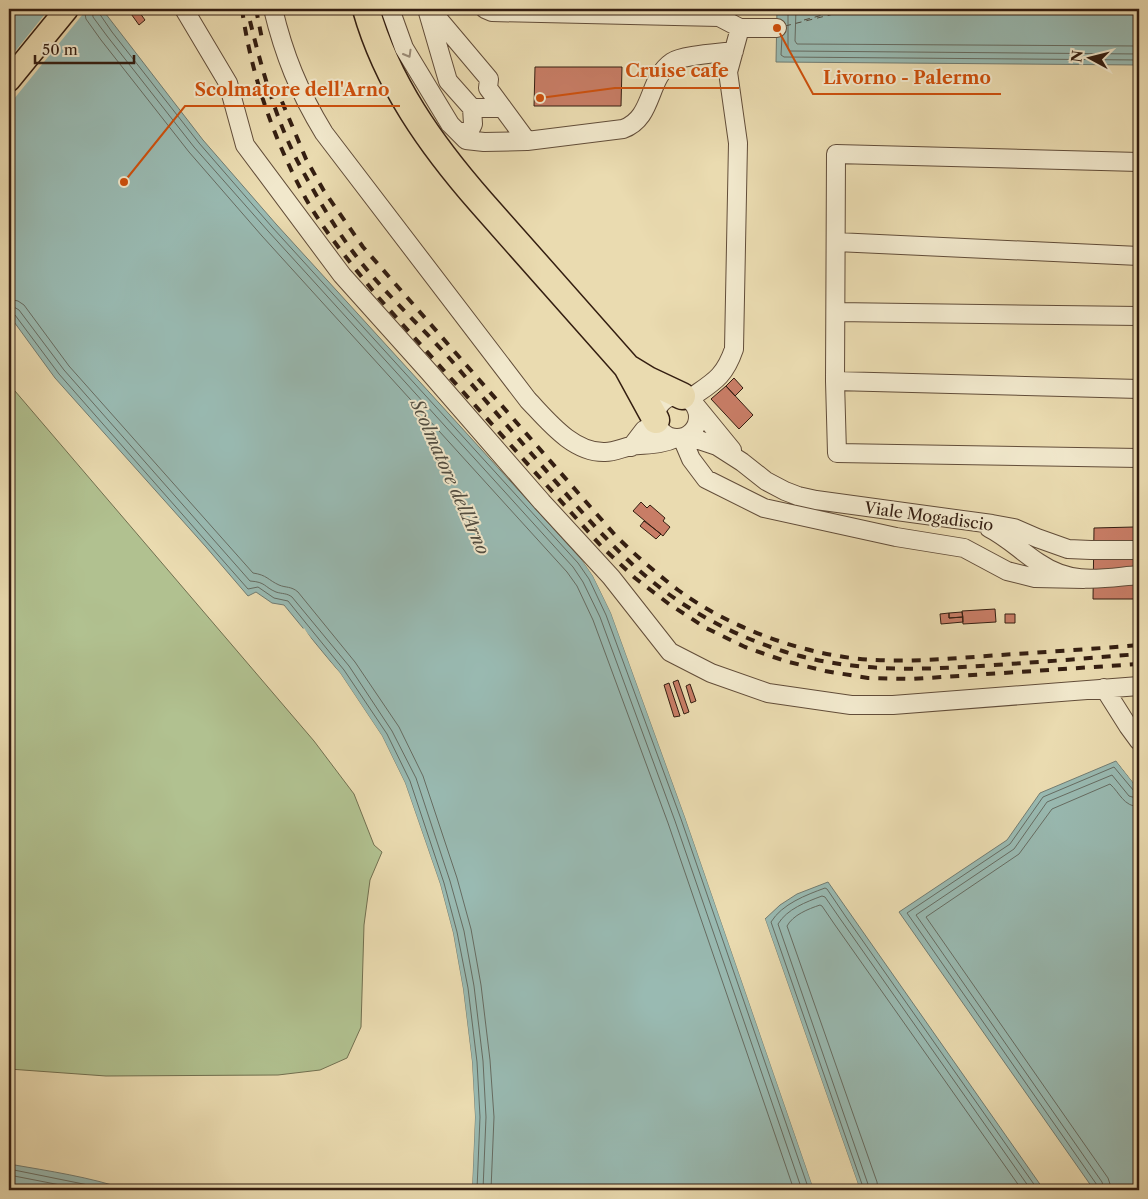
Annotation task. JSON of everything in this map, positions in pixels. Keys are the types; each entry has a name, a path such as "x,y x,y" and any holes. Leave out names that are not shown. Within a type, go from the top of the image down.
{"highway":[{"path":"366,9 396,83 420,125 457,175 627,367 657,422"},
{"path":"627,367 648,380 688,399"}],"main road":[{"path":"9,80 67,9"}],"street":[{"path":"184,9 228,84 246,146 342,275 542,502 611,577 670,652 711,673 768,693 851,705 892,705 1139,686"},
{"path":"273,9 278,31 291,67 305,101 324,133 528,400 550,424 581,447 588,450 605,452 617,451 631,446 665,444 682,438 692,433 699,415 688,399 675,396 663,401 656,413 657,422 644,430 631,446"},
{"path":"390,9 404,48 450,124 466,140 484,142 527,141 623,129 633,125 641,117 659,78 665,68 674,60 734,51"},
{"path":"429,9 448,82 472,108 473,124 470,130 459,133"},
{"path":"429,9 489,78 488,88 527,141"},
{"path":"485,9 492,12 719,17 740,28 777,28"},
{"path":"688,399 716,380 728,366 734,349 738,143 728,72 740,28"},
{"path":"472,108 503,108"},
{"path":"1139,162 836,154 835,382 836,453 1139,458"},
{"path":"836,242 1139,256"},
{"path":"836,312 1139,316"},
{"path":"835,382 1139,389"},
{"name":"Viale Mogadiscio","path":"688,399 742,462"},
{"name":"Viale Mogadiscio","path":"657,422 664,434 711,443 742,462 766,481 798,496 1014,528 1068,548 1131,550"},
{"path":"682,438 691,459 706,479 764,508 896,537 964,548 1007,570 1035,578 1084,579 1139,575"},
{"path":"977,522 1006,538 1052,571 1066,577 1084,579"},
{"path":"1104,688 1139,741"}],"green space":[{"path":"9,384 314,741 354,794 374,845 382,852 370,880 364,925 361,1027 347,1058 320,1070 278,1075 106,1076 9,1069"}],"water":[{"path":"9,9 102,9 203,140 276,224 582,560 593,576 611,613 685,817 814,1190 472,1190 475,1117 472,1062 463,989 453,933 440,884 405,783 382,736 340,673 284,605 272,603 256,592 248,596 55,378 9,315"},
{"path":"777,9 1139,9 1139,65 776,62"},
{"path":"1116,761 1139,790 1139,1190 1094,1190 899,912 1007,840 1040,793"},
{"path":"828,882 1044,1190 860,1190 765,919 780,905 797,894"},
{"path":"9,1164 84,1178 128,1190 9,1190"}],"pier":[{"path":"49,9 87,9 9,105 9,59"},
{"path":"584,559 595,575 613,612 688,816 817,1190 814,1190 685,817 611,613 593,576 582,560"},
{"path":"304,628 316,646 340,673 382,736 405,783 440,884 453,933 463,989 472,1062 475,1117 472,1190 470,1190 472,1117 469,1062 461,989 450,934 437,885 403,784 380,738 338,675 314,648 302,630"},
{"path":"1115,759 1118,759 1139,786 1139,790"},
{"path":"764,917 860,1190 857,1190 771,947 762,920"}],"building":[{"path":"137,9 145,20 139,25 129,11"},
{"path":"535,67 622,67 621,106 534,106"},
{"path":"734,378 743,388 735,396 726,386"},
{"path":"726,386 753,415 739,429 711,399"},
{"path":"641,502 647,508 650,505 665,518 663,521 670,527 663,536 633,511"},
{"path":"644,521 661,534 656,539 640,526"},
{"path":"1134,527 1135,599 1093,599 1094,528"},
{"path":"995,609 996,622 963,624 962,611"},
{"path":"962,612 963,617 949,618 949,613"},
{"path":"949,613 949,618 963,617 963,622 941,624 940,614"},
{"path":"1005,614 1015,614 1015,623 1005,623"},
{"path":"678,680 689,712 684,714 673,682"},
{"path":"669,683 680,716 674,717 664,685"},
{"path":"690,684 696,701 691,703 686,686"}],"ferry route":[{"path":"804,20 845,9"},
{"path":"785,26 854,9"}],"railway":[{"path":"242,9 251,58 265,107 294,177 331,237 378,297 602,547 635,578 669,604 706,628 745,647 785,661 825,671 868,678 912,679 1139,664"},
{"path":"256,9 263,44"},
{"path":"250,21 259,58 283,130 324,209 353,252 388,294 451,360 594,525 641,572 658,586 711,621 750,639 789,653 840,664 916,669 1030,663 1139,654"},
{"path":"275,85 306,159 324,191 363,247 615,535 662,577 699,604 722,617 772,638 798,647 850,658 922,660 1139,645"}],"place":[{"name":"Livorno - Palermo","path":"777,28"},
{"name":"Cruise cafe","path":"540,98"},
{"name":"Scolmatore dell'Arno","path":"124,182"}]}
